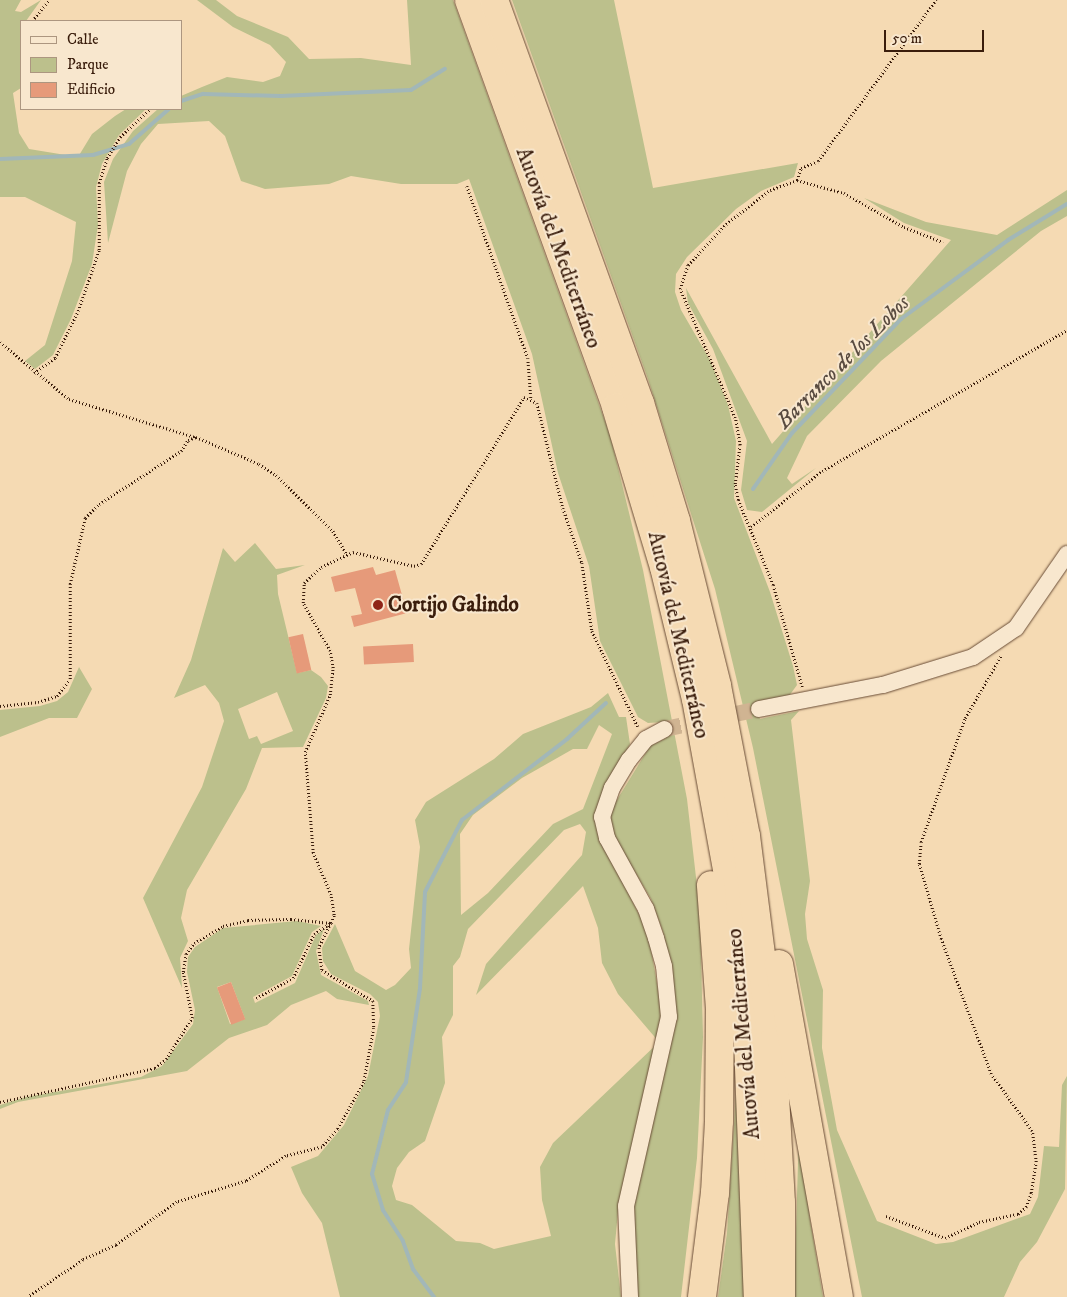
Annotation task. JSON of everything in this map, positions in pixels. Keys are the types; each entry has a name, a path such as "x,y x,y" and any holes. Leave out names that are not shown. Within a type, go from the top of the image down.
{"highway":[{"name":"Autovía del Mediterráneo","path":"469,0 616,407 664,567 696,699 728,875 748,1042 758,1297"},
{"name":"Autovía del Mediterráneo","path":"494,0 646,421 698,602 746,836 772,1042 781,1203 781,1297"},
{"path":"696,699 692,734 711,874 720,1009 715,1193 702,1297"},
{"path":"746,836 767,901 839,1297"}],"street":[{"path":"759,709 806,700 947,666 973,657 1016,628 1067,554"},
{"path":"630,1297 626,1206 669,1017 664,966 656,938 646,909 607,838 602,817 612,788 646,739 665,729"}],"path":[{"path":"33,20 49,0"},
{"path":"797,180 801,168 818,161 936,0"},
{"path":"34,372 55,358 78,311 99,250 99,183 107,158 120,137 149,110"},
{"path":"806,700 774,585 735,484 740,445 735,418 680,289 688,265 726,224 770,190 797,180 844,193 904,227 943,242"},
{"path":"467,186 528,358 531,398"},
{"path":"751,527 822,471 1067,330"},
{"path":"0,342 69,400 196,437 259,464 276,475 333,531 347,554"},
{"path":"28,1297 83,1260 116,1245 177,1202 230,1187 286,1156 322,1147 338,1129 364,1082 376,1011 373,1001 322,970 319,948 331,923 335,905 313,853 305,752 330,695 333,668 330,650 303,603 304,583 321,568 353,552 414,566 421,564 517,404 524,397 531,398 537,403 560,500 582,562 592,631 624,702 646,739"},
{"path":"0,706 38,702 56,696 70,679 70,584 85,518 99,504 181,451 188,440 196,437"},
{"path":"886,1216 945,1238 979,1222 1018,1214 1026,1207 1031,1193 1036,1162 1032,1131 988,1066 928,902 919,864 921,842 965,718 1016,628"},
{"path":"0,1102 155,1068 166,1059 192,1018 182,972 186,954 206,935 248,920 331,923"},
{"path":"256,998 293,978 314,934 331,923"}],"green space":[{"path":"0,0 21,0 15,11 21,12 41,0 27,20 20,20 20,89 13,93 19,133 29,149 78,157 92,134 115,116 124,110 145,110 119,135 102,164 96,187 98,225 92,264 71,319 53,355 35,369 25,361 45,345 72,261 76,222 25,197 0,197"},
{"path":"197,0 216,0 237,16 288,37 309,59 361,58 411,65 407,0 453,0 610,435 643,570 687,799 700,912 703,1037 697,1158 681,1297 635,1297 631,1214 676,1008 663,932 651,899 610,830 607,816 650,746 666,738 664,722 648,723 638,717 600,641 589,566 558,473 532,354 469,179 457,184 401,184 351,176 329,184 265,189 241,181 225,136 209,121 158,124 141,144 127,171 108,243 104,182 113,159 133,131 157,110 182,110 182,96 227,77 263,82 280,76 286,62 270,45 233,27"},
{"path":"512,0 614,0 653,188 798,163 794,177 761,191 736,209 687,257 676,274 675,292 681,310 710,360 728,405 736,441 734,498 770,592 793,666 797,685 789,696 755,704 760,719 799,711 791,720 810,881 805,914 807,939 823,990 822,1048 837,1130 877,1221 936,1244 953,1242 1030,1214 1038,1197 1044,1146 1059,1147 1062,1085 1067,1076 1065,1189 1037,1242 1020,1262 1004,1297 862,1297 753,748 715,589 648,379"},
{"path":"1067,190 1067,216 1041,231 881,361 807,436 787,478 792,484 816,468 762,512 747,510 741,490 747,441 713,349 688,303 686,288 772,444 951,240 904,223 864,198 926,222 997,235"},
{"path":"255,543 276,569 305,565 277,575 278,594 297,673 311,670 321,677 328,686 326,698 303,747 262,748 246,789 187,890 181,918 188,941 180,958 182,988 143,898 202,787 224,721 219,703 205,685 174,698 191,660 223,548 235,562","holes":["277,692 293,731 261,744 257,736 249,739 238,709"]},
{"path":"79,667 92,689 77,718 49,718 0,737 0,710 40,706 57,701 68,692"},
{"path":"608,693 619,717 626,717 630,744 598,808 597,832 648,932 662,1012 659,1042 618,1211 615,1244 621,1297 340,1297 322,1223 302,1193 291,1167 318,1156 344,1125 368,1076 380,1016 378,1002 370,994 331,974 323,961 322,948 335,924 355,971 386,990 395,985 411,968 409,949 420,847 415,820 426,802 494,759 523,734 591,707","holes":["599,725 612,734 583,809 553,824 488,893 461,915 460,834 473,815 522,778 573,749 587,749","580,824 586,832 582,855 486,964 476,995 583,886 598,928 602,963 618,994 659,1042 553,1143 540,1167 542,1200 551,1236 494,1249 480,1243 456,1241 412,1205 396,1200 392,1186 397,1168 409,1152 425,1141 445,1083 442,1037 453,1015 453,966 460,957 468,929 564,830"]},
{"path":"297,921 321,926 312,932 292,976 253,997 255,1003 295,983 316,935 324,929 316,951 321,975 368,1001 369,1005 337,999 326,991 291,1005 267,1025 229,1038 187,1071 18,1102 0,1109 0,1105 26,1097 141,1077 162,1066 193,1024 195,1010 187,972 188,957 195,947 223,928","holes":["231,982 245,1019 230,1024 217,987"]},
{"path":"737,1077 746,1297 718,1297 727,1233"},
{"path":"799,1128 810,1219 823,1297 794,1297"}],"building":[{"path":"373,567 376,575 395,570 407,613 354,627 351,616 362,614 355,588 335,592 331,577"},
{"path":"303,634 311,670 297,673 288,637"},
{"path":"413,644 414,662 364,665 363,647"},
{"path":"231,982 245,1019 231,1025 217,987"}],"waterway":[{"path":"182,101 203,94 281,96 411,90 445,69"},
{"path":"0,159 93,155 129,144 168,110"},
{"name":"Barranco de los Lobos","path":"753,489 792,433 901,319 1008,240 1067,204"},
{"name":"Barranco de los Lobos","path":"434,1297 413,1269 403,1241 383,1210 372,1174 388,1110 406,1082 420,988 425,892 462,820 567,739 606,703"}],"tunnel":[{"path":"665,729 759,709"}],"place":[{"name":"Cortijo Galindo","path":"378,605"}]}
